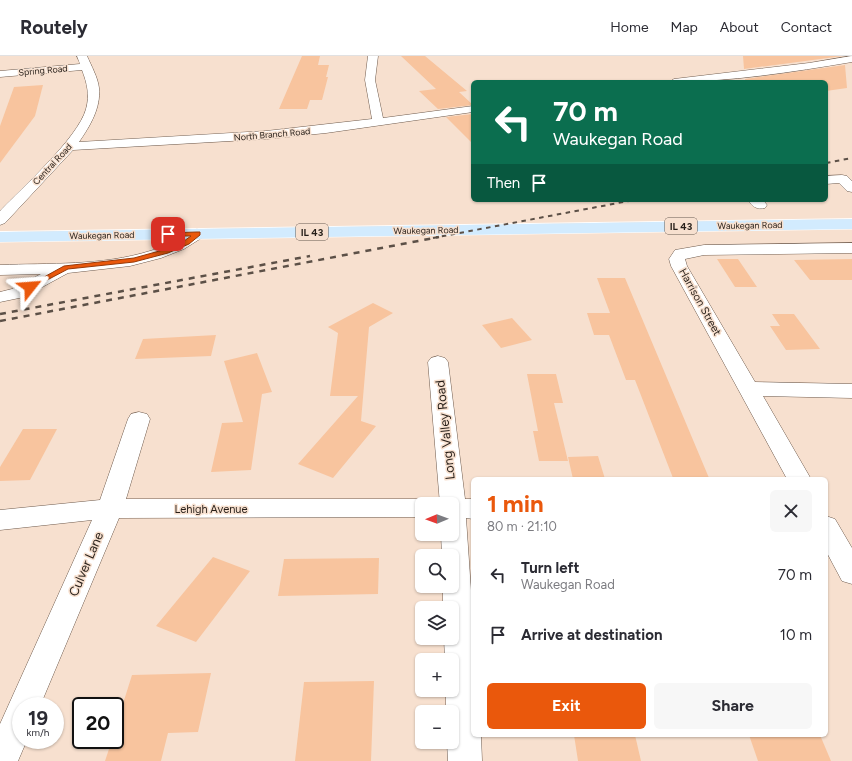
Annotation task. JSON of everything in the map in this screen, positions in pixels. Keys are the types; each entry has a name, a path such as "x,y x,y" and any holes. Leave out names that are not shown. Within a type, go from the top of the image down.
{"main road":[{"name":"Waukegan Road","path":"0,237 852,224"}],"street":[{"path":"373,56 370,80 378,122"},
{"path":"691,80 809,66 852,59"},
{"name":"Spring Road","path":"0,74 84,61"},
{"name":"Central Road","path":"0,220 70,146 81,130 92,109 94,87 84,61"},
{"name":"North Branch Road","path":"70,146 266,135 471,109"},
{"path":"828,180 842,179 852,188"},
{"path":"0,270 66,267 134,260 166,252 186,242 197,234"},
{"name":"Harrison Street","path":"798,477 679,266 677,259 681,254 704,250 852,248"},
{"path":"0,297 18,293 66,267"},
{"name":"Long Valley Road","path":"438,362 457,497"},
{"path":"749,389 852,390"},
{"name":"Culver Lane","path":"28,697 110,509 139,419"},
{"name":"Lehigh Avenue","path":"0,520 110,509 415,508"},
{"name":"Long Valley Road","path":"459,508 465,761"},
{"path":"828,530 852,573"},
{"path":"0,761 12,734"}],"building":[{"path":"302,56 320,56 318,65 329,65 326,77 328,77 322,100 310,100 307,109 279,109"},
{"path":"401,56 425,56 467,91 459,92 471,103 471,105 438,109 419,91 436,89"},
{"path":"743,56 843,56 744,69"},
{"path":"845,65 847,88 828,91 828,80 745,79"},
{"path":"43,85 35,116 0,163 0,126 14,87"},
{"path":"471,114 471,142 446,117"},
{"path":"717,259 738,259 757,287 735,287"},
{"path":"852,259 852,280 810,280 794,260"},
{"path":"597,278 625,278 709,477 673,477 635,380 626,380 609,335 594,335 587,313 610,313"},
{"path":"373,303 393,313 369,327 361,421 376,426 333,478 298,464 358,396 330,396 338,333 328,327"},
{"path":"772,314 794,314 820,349 786,350 770,326 780,326"},
{"path":"512,318 532,340 501,348 482,325"},
{"path":"216,335 211,356 135,359 143,339"},
{"path":"257,353 272,392 262,394 251,470 211,472 222,423 243,422 224,361"},
{"path":"527,374 556,374 563,403 554,403 568,461 539,461 533,431 538,431"},
{"path":"23,429 57,429 30,480 0,481 0,467"},
{"path":"598,456 604,477 573,477 568,457"},
{"path":"213,557 250,571 196,642 156,626"},
{"path":"379,558 378,594 278,596 284,559"},
{"path":"211,673 198,732 168,733 161,761 105,761 109,749 124,749 124,700 132,675"},
{"path":"374,681 371,761 295,761 304,682"},
{"path":"574,737 635,737 641,761 578,761"},
{"path":"750,737 821,737 831,761 758,761"}],"railway":[{"path":"828,163 852,158"},
{"path":"433,238 623,202"},
{"path":"0,321 439,237"},
{"path":"0,314 310,256"}],"route":[{"path":"30,287 66,267 134,260 166,252 186,242 197,234 168,234"}]}
